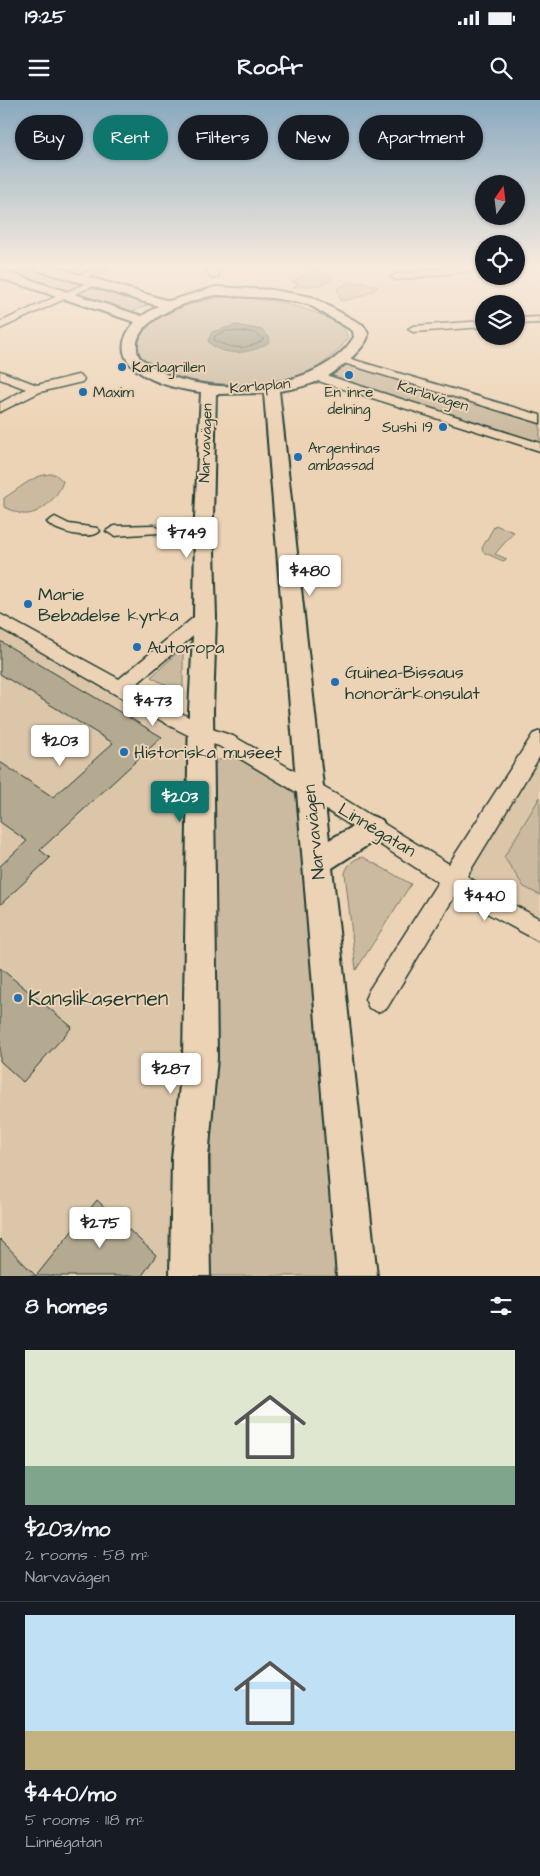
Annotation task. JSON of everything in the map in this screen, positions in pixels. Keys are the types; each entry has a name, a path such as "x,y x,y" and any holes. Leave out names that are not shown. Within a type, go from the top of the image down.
{"street":[{"name":"Karlaplan","path":"141,322 130,336 129,348 133,359 159,376 209,388 271,388 316,376 341,358 359,341 361,333 348,322"},
{"path":"412,329 475,325"},
{"name":"Karlavägen","path":"341,358 540,420"},
{"path":"0,375 36,389"},
{"name":"Karlavägen","path":"316,376 540,447"},
{"path":"0,408 36,389 78,379"},
{"name":"Narvavägen","path":"190,1276 190,1158 200,1058 201,710 205,617 197,529 209,388"},
{"name":"Narvavägen","path":"271,388 358,1276"},
{"path":"54,522 65,528 92,531"},
{"path":"114,531 153,530"},
{"path":"120,688 205,617"},
{"name":"Linnégatan","path":"0,620 202,734 226,741 372,828 453,878 482,899 540,932"},
{"path":"378,999 540,739"},
{"path":"317,862 372,828"}],"shaded area":[{"path":"151,322 334,322 342,328 348,338 322,364 295,376 250,384 200,382 158,370 144,359 137,345 140,333"},
{"path":"349,364 540,423 540,444 331,375"},
{"path":"47,474 55,474 63,481 61,487 48,504 36,512 23,514 4,507 4,498 28,482"},
{"path":"495,525 514,532 495,554 507,559 503,561 483,552 482,548"},
{"path":"0,618 187,723 190,749 184,910 178,1276 0,1276"},
{"path":"178,652 183,654 183,690 180,693 151,677"},
{"path":"540,736 540,935 448,882"},
{"path":"236,757 292,791 298,798 337,1276 210,1276 213,766 219,760"},
{"path":"540,797 540,895 524,887 504,857"},
{"path":"363,857 411,884 356,970 345,873 351,862"}],"water":[{"path":"236,325 262,330 270,338 269,342 255,349 229,352 220,350 208,341 212,332"}],"building":[{"name":"Historiska museet","path":"0,641 162,737 40,850 50,858 0,905 0,866 27,841 0,822 0,762 53,797 113,743 0,674"},
{"name":"Kanslikasernen","path":"0,968 72,1027 23,1082 0,1061"},
{"path":"97,1200 156,1255 142,1276 36,1276"},
{"path":"0,1239 36,1276 0,1276"}],"tunnel":[{"path":"153,530 190,529"}],"place":[{"name":"Karlagrillen","path":"122,367"},
{"name":"En inre delning","path":"349,375"},
{"name":"Maxim","path":"83,392"},
{"name":"Sushi 19","path":"443,427"},
{"name":"Argentinas ambassad","path":"298,457"},
{"name":"Marie Bebådelse kyrka","path":"28,604"},
{"name":"Autoropa","path":"137,647"},
{"name":"Guinea-Bissaus honorärkonsulat","path":"335,682"},
{"name":"Historiska museet","path":"124,752"},
{"name":"Kanslikasernen","path":"18,998"}]}
